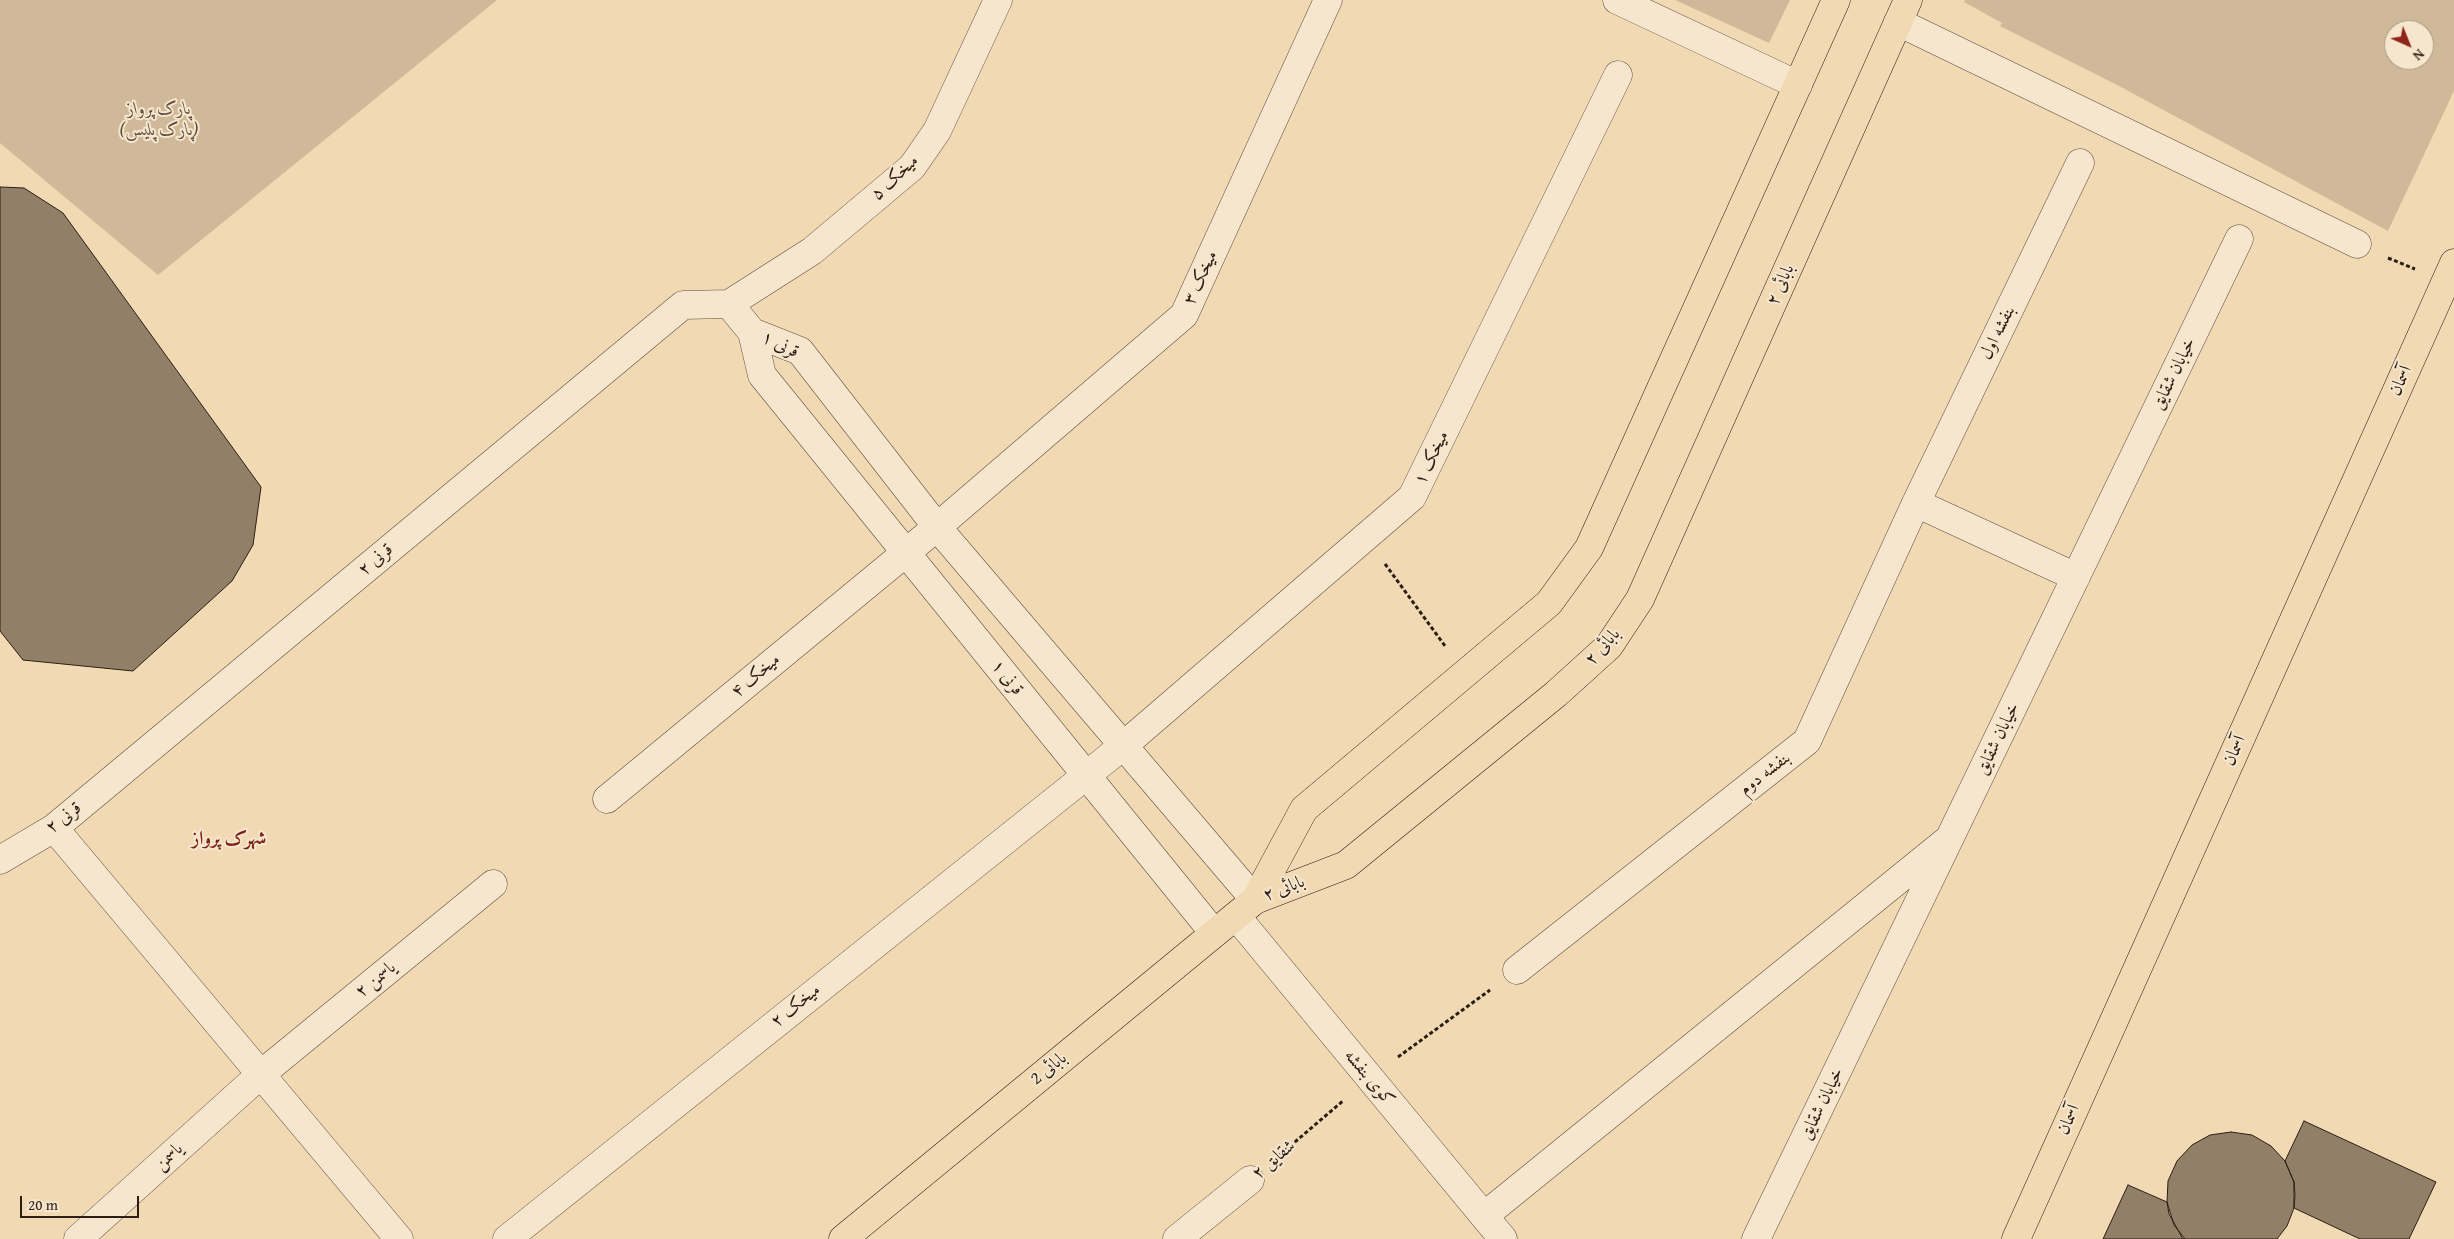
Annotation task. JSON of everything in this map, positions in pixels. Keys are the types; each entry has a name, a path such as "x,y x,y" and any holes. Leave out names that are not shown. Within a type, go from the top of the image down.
{"main road":[{"name":"بابائی ۲","path":"1246,908 1304,809 1465,672 1550,603 1589,548 1836,0"},
{"name":"بابائی ۲","path":"1246,908 1346,865 1556,694 1609,646 1640,599 1903,11"},
{"name":"آسمان","path":"2016,1239 2449,273"},
{"name":"بابائی 2","path":"842,1239 1246,908"}],"street":[{"name":"میخک ۵","path":"729,304 812,251 912,167 937,131 998,0"},
{"name":"میخک ۳","path":"905,553 1184,315 1328,0"},
{"path":"1617,0 1798,85"},
{"path":"1903,11 2358,244"},
{"name":"میخک ۱","path":"1123,746 1412,497 1618,75"},
{"name":"بنفشه اول","path":"1916,503 2080,163"},
{"name":"خیابان شقایق","path":"1756,1239 2239,239"},
{"path":"729,304 752,332"},
{"name":"قرنی ۲","path":"0,860 54,828 683,305 729,304"},
{"name":"قرنی ۱","path":"752,332 800,351 937,527 1123,746 1246,908"},
{"name":"قرنی ۱","path":"752,332 762,375 1086,773 1214,934"},
{"path":"1916,503 2076,577"},
{"name":"بنفشه دوم","path":"1517,970 1807,741 1916,503"},
{"name":"میخک ۴","path":"607,799 905,553"},
{"name":"میخک ۲","path":"507,1239 1086,773 1123,746"},
{"path":"54,828 399,1239"},
{"path":"1484,1216 1950,838"},
{"name":"یاسمن ۲","path":"260,1075 493,884"},
{"name":"کوی بنفشه","path":"1246,908 1370,1078 1503,1239"},
{"name":"یاسمن","path":"78,1239 260,1075"},
{"name":"شقایق ۲","path":"1177,1239 1250,1180"}],"path":[{"path":"2358,244 2449,273"},
{"path":"1365,537 1465,672"},
{"name":"شقایق ۲","path":"1250,1180 1370,1078 1517,970"}],"green space":[{"name":"پارک پرواز (پارک پلیس)","path":"0,0 497,0 158,275 0,143"},
{"path":"1675,0 1790,0 1769,43"},
{"path":"1965,0 2454,0 2454,91 2388,231 2119,86 2000,26 2002,23 1964,2"}],"building":[{"path":"0,187 24,188 63,213 261,487 253,545 232,581 133,671 23,660 0,631"},
{"path":"2304,1121 2436,1182 2409,1239 2360,1239 2294,1208 2294,1182 2285,1161"},
{"path":"2231,1132 2252,1135 2271,1146 2285,1161 2294,1182 2295,1195 2294,1208 2287,1226 2277,1239 2183,1239 2169,1214 2167,1202 2168,1181 2177,1161 2192,1145 2210,1135"},
{"path":"2128,1185 2167,1202 2174,1225 2185,1239 2103,1239"}],"district":[{"name":"شهرک پرواز","path":"229,839"}]}
